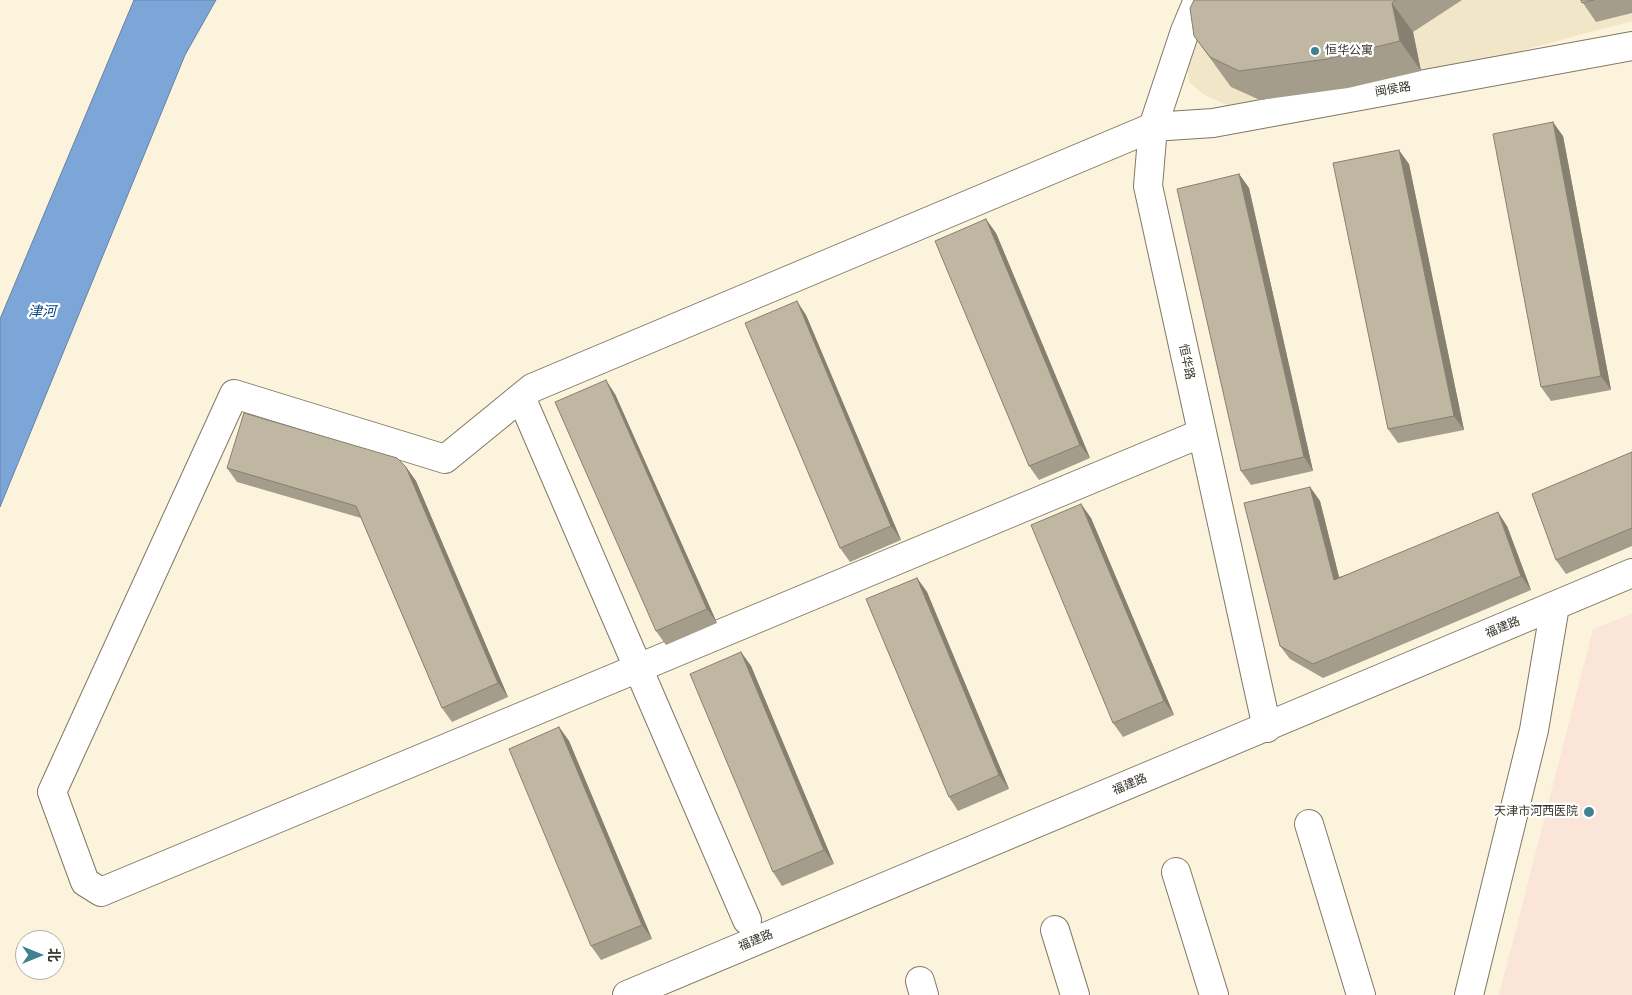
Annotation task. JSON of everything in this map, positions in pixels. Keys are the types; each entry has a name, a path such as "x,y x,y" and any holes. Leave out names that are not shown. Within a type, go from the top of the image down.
{"street":[{"name":"恒华路","path":"1198,0 1185,31 1153,126 1148,186 1267,728"},
{"name":"闽侯路","path":"1153,126 1213,123 1632,46"},
{"path":"1153,126 532,388 445,459 234,394 52,792 85,882 101,892 1202,433"},
{"path":"520,397 747,920"},
{"name":"福建路","path":"627,995 1267,728 1632,573"},
{"path":"1469,995 1534,730 1556,606"},
{"path":"1309,824 1361,995"},
{"path":"1176,872 1214,995"},
{"path":"1055,930 1075,995"}],"shaded area":[{"path":"1214,0 1632,0 1632,21 1426,76 1231,107 1203,94 1189,82 1187,59"},
{"name":"天津市河西医院","path":"1632,614 1632,995 1499,995 1593,629"}],"water":[{"name":"津河","path":"134,0 216,0 185,55 0,507 0,319"}],"building":[{"path":"1194,0 1396,0 1392,3 1400,41 1327,59 1239,71 1210,57 1194,36 1190,8"},
{"path":"1581,0 1594,0 1582,3"},
{"path":"1553,122 1601,376 1541,387 1493,134"},
{"path":"1399,150 1454,416 1388,429 1333,163"},
{"path":"1239,174 1304,457 1241,471 1177,189"},
{"path":"986,219 1080,445 1029,466 935,241"},
{"path":"797,301 891,526 840,548 745,323"},
{"path":"606,380 707,609 656,631 555,402"},
{"path":"244,413 397,458 406,467 498,683 442,708 356,506 227,468"},
{"path":"1632,452 1632,528 1556,560 1532,494"},
{"path":"1310,487 1334,580 1498,512 1521,576 1313,664 1280,646 1244,503"},
{"path":"1081,504 1164,701 1113,723 1031,525"},
{"path":"917,578 999,775 949,797 866,599"},
{"path":"741,652 824,850 773,872 690,674"},
{"path":"559,727 642,925 591,946 509,749"}],"place":[{"name":"恒华公寓","path":"1315,51"},
{"name":"天津市河西医院","path":"1589,812"}]}
